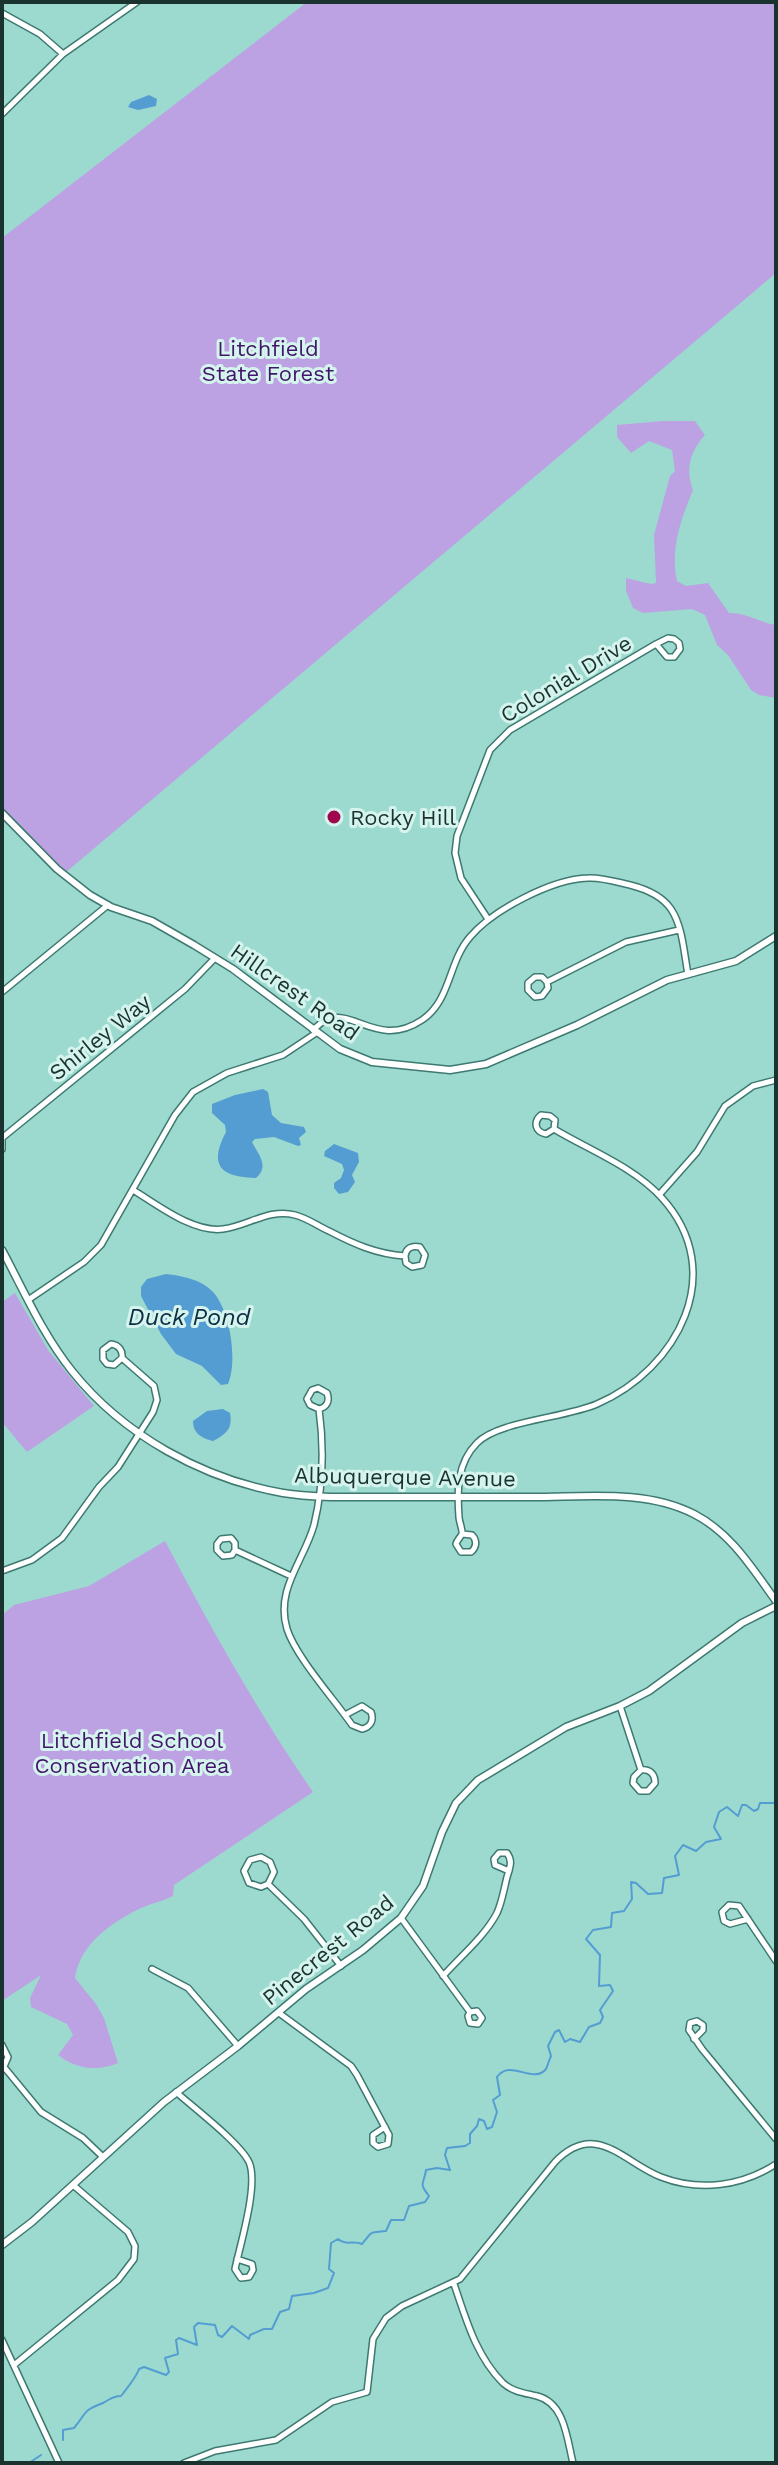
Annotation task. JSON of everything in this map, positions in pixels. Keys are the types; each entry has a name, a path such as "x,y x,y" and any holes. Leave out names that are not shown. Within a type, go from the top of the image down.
{"street":[{"path":"2,114 63,54 137,2"},
{"path":"2,13 40,34 63,54"},
{"name":"Colonial Drive","path":"488,919 461,878 455,853 457,836 490,750 510,730 656,644 671,638 677,640 680,649 674,657 667,657 656,644"},
{"name":"Hillcrest Road","path":"2,813 71,882 108,905 152,921 215,958 340,1049 372,1062 426,1069 470,1068 526,1048 667,980 725,966 776,936"},
{"path":"28,1300 93,1254 110,1232 175,1115 193,1092 217,1077 283,1055 325,1020 335,1018 371,1029 390,1031 422,1020 440,1001 462,948 488,919 554,885 592,878 635,886 656,895 672,911 688,974"},
{"path":"2,992 108,905"},
{"path":"547,982 626,942 679,930"},
{"name":"Shirley Way","path":"2,1149 2,1138 185,989 215,958"},
{"path":"542,977 547,982 548,988 542,996 535,997 528,990 532,978 542,977"},
{"path":"659,1195 697,1152 725,1106 753,1086 776,1080"},
{"path":"462,1534 459,1478 465,1460 483,1438 499,1429 575,1413 604,1401 638,1381 672,1344 687,1310 692,1266 682,1230 659,1195 633,1175 554,1129"},
{"path":"133,1190 203,1227 223,1229 266,1215 285,1213 302,1217 367,1250 405,1256"},
{"path":"416,1246 423,1249 425,1255 424,1262 415,1267 406,1263 405,1256 407,1250 416,1246"},
{"name":"Albuquerque Avenue","path":"2,1250 54,1345 75,1374 104,1404 139,1433 183,1459 240,1482 318,1497 632,1498 676,1506 696,1515 725,1535 776,1604"},
{"path":"111,1344 118,1346 122,1358 114,1365 107,1364 102,1356 103,1350 111,1344"},
{"path":"2,1571 32,1560 62,1538 99,1487 118,1467 155,1408 156,1391 122,1358"},
{"path":"318,1388 328,1396 327,1403 319,1409 312,1408 307,1399 309,1393 318,1388"},
{"path":"319,1409 322,1432 318,1497 311,1536 291,1576 284,1604 290,1637 345,1715 359,1728 366,1728 372,1720 369,1709 362,1706 345,1715"},
{"path":"235,1550 291,1576"},
{"name":"Pinecrest Road","path":"2,2245 176,2092 401,1918 423,1886 448,1817 466,1791 566,1727 620,1706 677,1673 742,1623 776,1604"},
{"path":"620,1706 641,1770"},
{"path":"641,1770 652,1773 655,1779 648,1791 640,1791 633,1783 635,1774 641,1770"},
{"path":"261,1857 270,1862 274,1875 268,1884 256,1887 249,1883 244,1871 250,1860 261,1857"},
{"path":"443,1976 494,1918 509,1871"},
{"path":"268,1884 306,1921 341,1966"},
{"path":"748,1919 730,1924 724,1921 722,1912 725,1906 736,1904 748,1919 776,1961"},
{"path":"401,1918 470,2012"},
{"path":"152,1969 188,1988 238,2046"},
{"path":"279,2013 351,2066 385,2127"},
{"path":"694,2039 776,2139"},
{"path":"2,2045 8,2057 3,2068 41,2112 88,2142 103,2157"},
{"path":"176,2092 239,2149 250,2163 252,2183 237,2259"},
{"path":"184,2463 215,2451 276,2440 332,2402 367,2392 371,2348 381,2324 402,2306 454,2284 468,2271 555,2162 573,2149 587,2145 609,2146 654,2174 691,2184 715,2185 738,2181 776,2164"},
{"path":"14,2365 118,2280 134,2259 135,2246 128,2232 73,2185"},
{"path":"454,2284 484,2360 512,2390 543,2398 553,2404 562,2421 573,2463"},
{"path":"2,2340 59,2463"}],"green space":[{"name":"Litchfield State Forest","path":"307,2 776,2 776,273 65,873 18,823 2,811 2,238"},
{"path":"695,421 705,435 690,461 689,475 693,490 676,546 677,581 686,586 708,583 729,613 776,625 776,698 751,690 728,655 717,645 705,615 692,609 643,613 633,608 626,591 626,578 656,583 654,535 670,476 675,471 672,450 649,441 631,453 617,437 617,425"},
{"path":"15,1293 48,1350 94,1406 27,1452 2,1422 2,1302"},
{"name":"Litchfield School Conservation Area","path":"165,1541 235,1669 313,1792 174,1885 173,1896 126,1916 106,1929 89,1946 75,1978 104,2018 118,2063 87,2068 58,2055 73,2035 67,2024 31,2007 30,1998 41,1975 2,2001 2,1615 14,1605 89,1586"}],"water":[{"path":"149,95 157,99 156,106 138,110 128,107 131,102"},
{"path":"263,1089 268,1092 272,1115 281,1123 304,1127 306,1132 299,1138 301,1145 274,1137 255,1139 252,1142 262,1164 260,1174 256,1178 226,1172 218,1161 225,1125 212,1113 212,1104"},
{"path":"334,1144 358,1153 359,1162 352,1175 355,1182 348,1192 339,1194 334,1183 341,1178 344,1170 342,1164 324,1156 325,1151"},
{"name":"Duck Pond","path":"166,1274 197,1281 219,1300 231,1336 232,1362 228,1384 221,1385 202,1366 176,1354 161,1334 141,1296 141,1287 147,1279"},
{"path":"223,1409 230,1413 231,1419 225,1433 213,1441 196,1432 193,1421 207,1411"}],"waterway":[{"path":"63,2440 63,2430 74,2428 88,2410 121,2396 139,2369 144,2367 166,2375 169,2372 165,2358 178,2354 176,2340 179,2338 197,2345 194,2327 198,2323 215,2325 218,2335 222,2337 232,2326 249,2339 250,2335 272,2329 280,2312 289,2309 292,2296 328,2288 334,2273 329,2269 331,2243 338,2239 362,2244 372,2233 386,2231 391,2220 404,2220 409,2206 425,2202 429,2196 423,2186 426,2170 450,2170 445,2155 447,2148 470,2143 470,2134 479,2119 484,2121 487,2129 492,2127 497,2112 493,2100 500,2095 497,2077 508,2070 541,2073 551,2056 548,2046 555,2032 559,2030 565,2042 570,2039 580,2042 589,2027 600,2023 603,2017 600,2010 613,1991 610,1985 599,1986 600,1955 586,1939 593,1930 611,1927 612,1913 624,1911 632,1899 631,1882 648,1894 662,1893 664,1878 679,1875 675,1856 683,1845 696,1851 706,1842 721,1839 714,1827 719,1812 727,1807 738,1816 742,1805 754,1811 760,1803 774,1803 776,1800"},
{"path":"29,2463 41,2455"}],"place":[{"name":"Rocky Hill","path":"334,817"}]}
